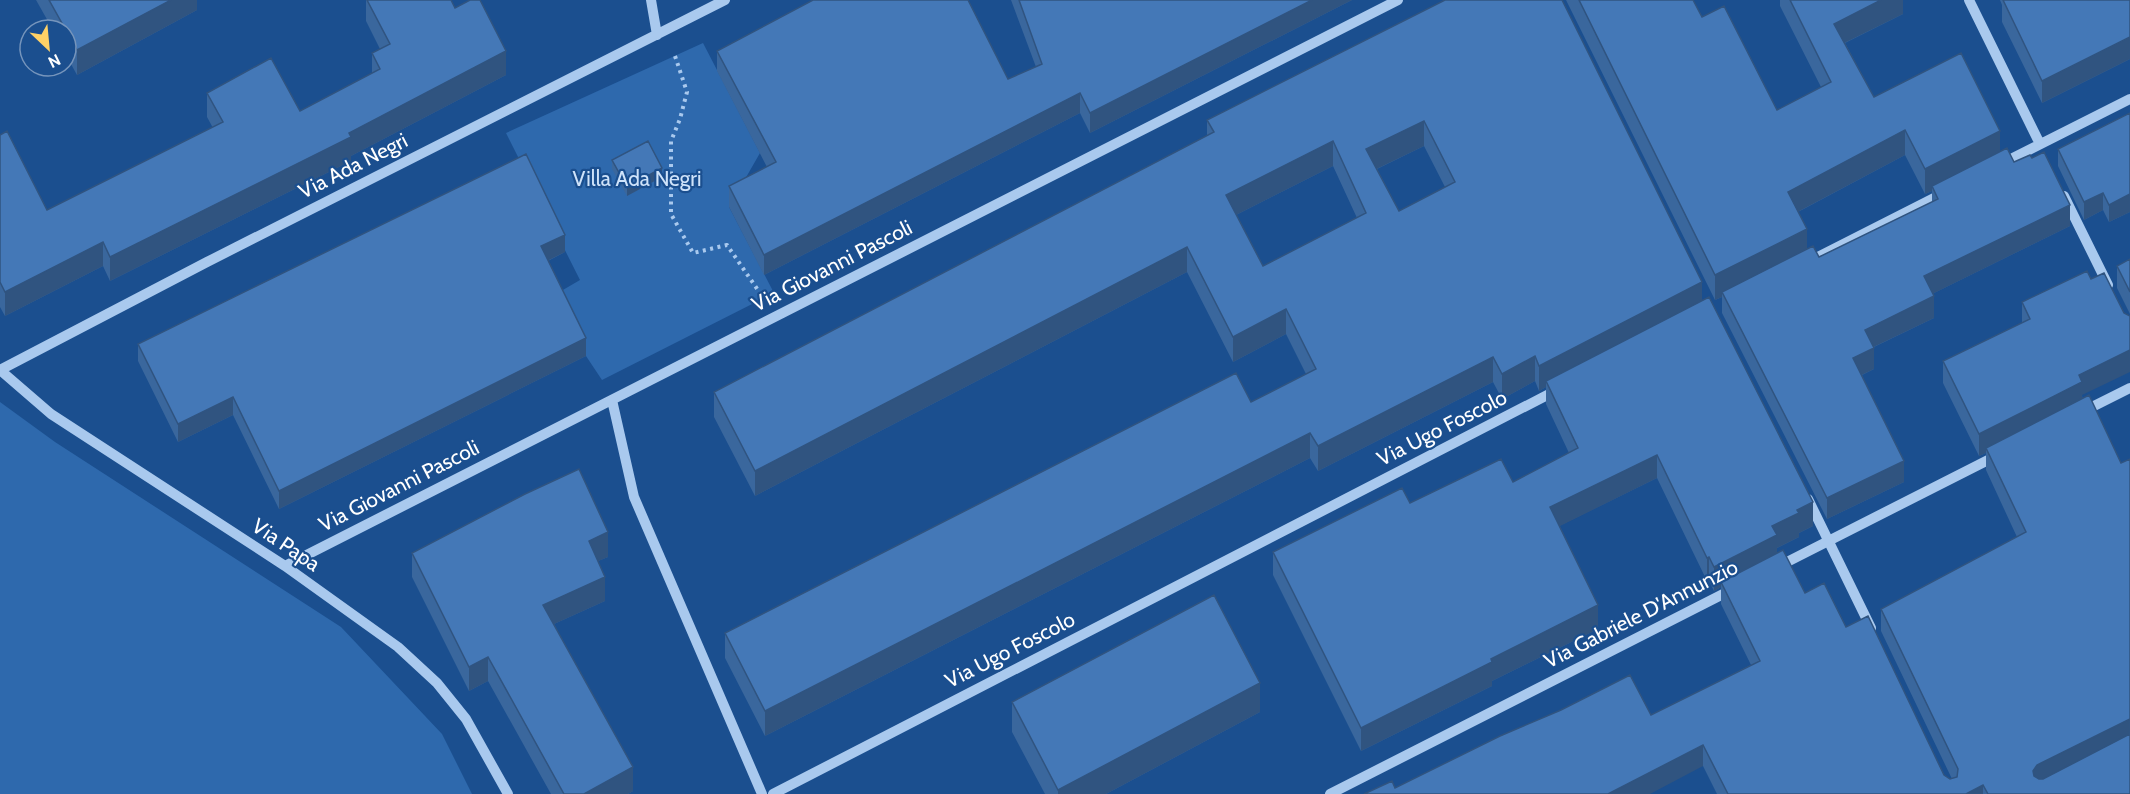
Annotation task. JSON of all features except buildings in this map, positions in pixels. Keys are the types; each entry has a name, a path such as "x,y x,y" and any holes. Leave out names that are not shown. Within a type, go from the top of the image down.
{"street":[{"path":"651,0 657,35"},
{"name":"Via Ada Negri","path":"0,370 207,262 725,0"},
{"name":"Via Giovanni Pascoli","path":"285,566 1398,0"},
{"path":"1969,0 2040,144"},
{"path":"1987,171 2130,99"},
{"path":"2057,181 2114,298"},
{"path":"1796,268 1955,187"},
{"name":"Via Papa","path":"0,370 51,414 285,566 398,647 437,683 466,719 508,794"},
{"name":"Via Ugo Foscolo","path":"773,794 1564,387"},
{"path":"2068,420 2130,388"},
{"path":"612,400 634,497 762,794"},
{"name":"Via Gabriele D'Annunzio","path":"1765,573 2005,451"},
{"path":"1802,488 1875,635"},
{"name":"Via Gabriele D'Annunzio","path":"1330,794 1744,583"}],"path":[{"path":"657,35 675,56 687,92 680,120 670,141 671,214 693,253 727,245 763,298 785,312"}],"green space":[{"name":"Villa Ada Negri","path":"703,43 760,153 729,207 774,293 602,380 586,356 556,294 580,280 506,133"},
{"path":"0,402 55,442 341,627 442,734 472,794 0,794"}]}
